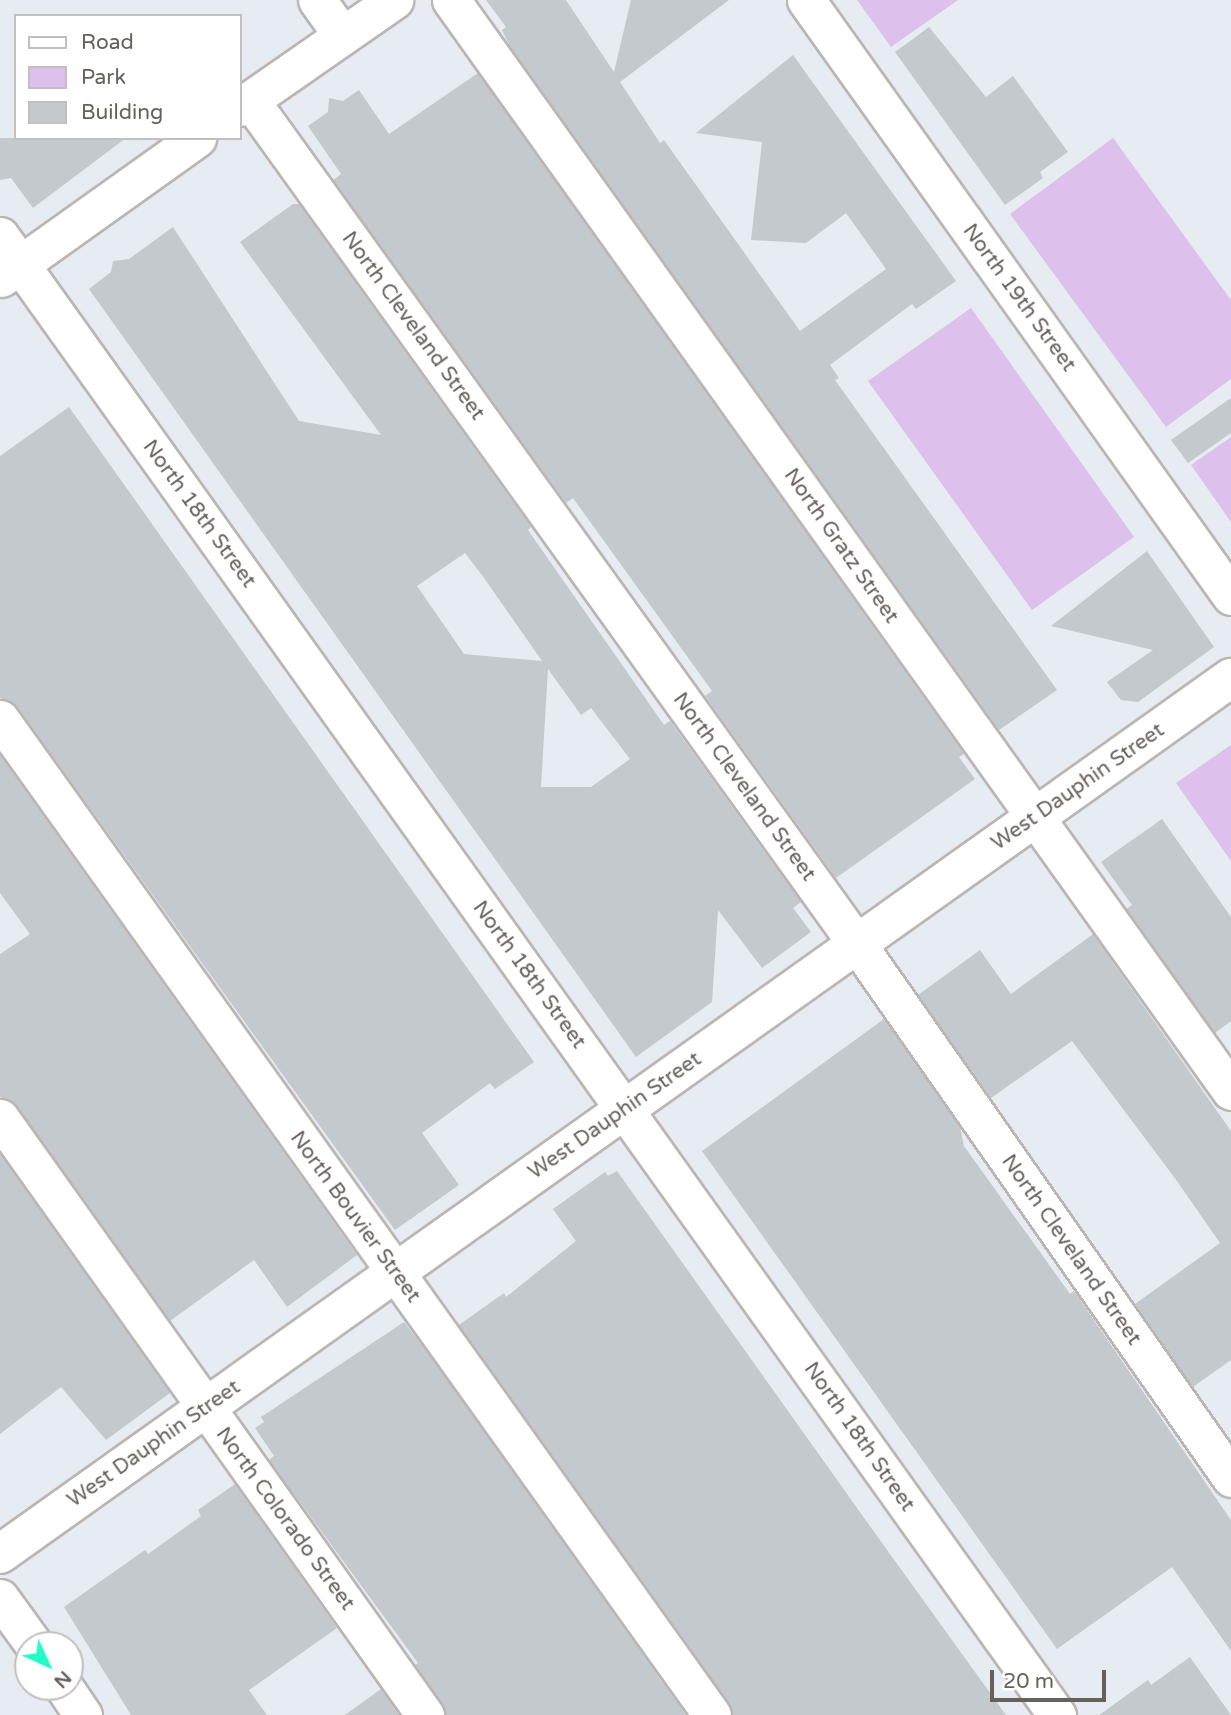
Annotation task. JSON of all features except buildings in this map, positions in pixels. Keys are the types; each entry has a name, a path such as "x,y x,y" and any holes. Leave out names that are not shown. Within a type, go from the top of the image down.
{"street":[{"path":"317,0 342,35"},
{"path":"245,104 394,0"},
{"name":"North Gratz Street","path":"451,0 1231,1091"},
{"name":"North 19th Street","path":"806,0 1231,596"},
{"name":"North Cleveland Street","path":"245,104 857,944 1231,1478"},
{"path":"7,260 194,140"},
{"name":"North 18th Street","path":"7,260 625,1109 1057,1715"},
{"name":"West Dauphin Street","path":"0,1553 1231,678"},
{"name":"North Bouvier Street","path":"0,719 712,1715"},
{"name":"North Colorado Street","path":"0,1118 425,1715"},
{"path":"0,1598 24,1631"}],"green space":[{"path":"857,0 958,0 891,47"},
{"path":"1113,138 1231,300 1231,379 1166,427 1010,214"},
{"path":"971,308 1134,537 1032,610 868,381"},
{"path":"1231,437 1231,522 1191,465"},
{"path":"1231,745 1231,861 1176,783"}]}
